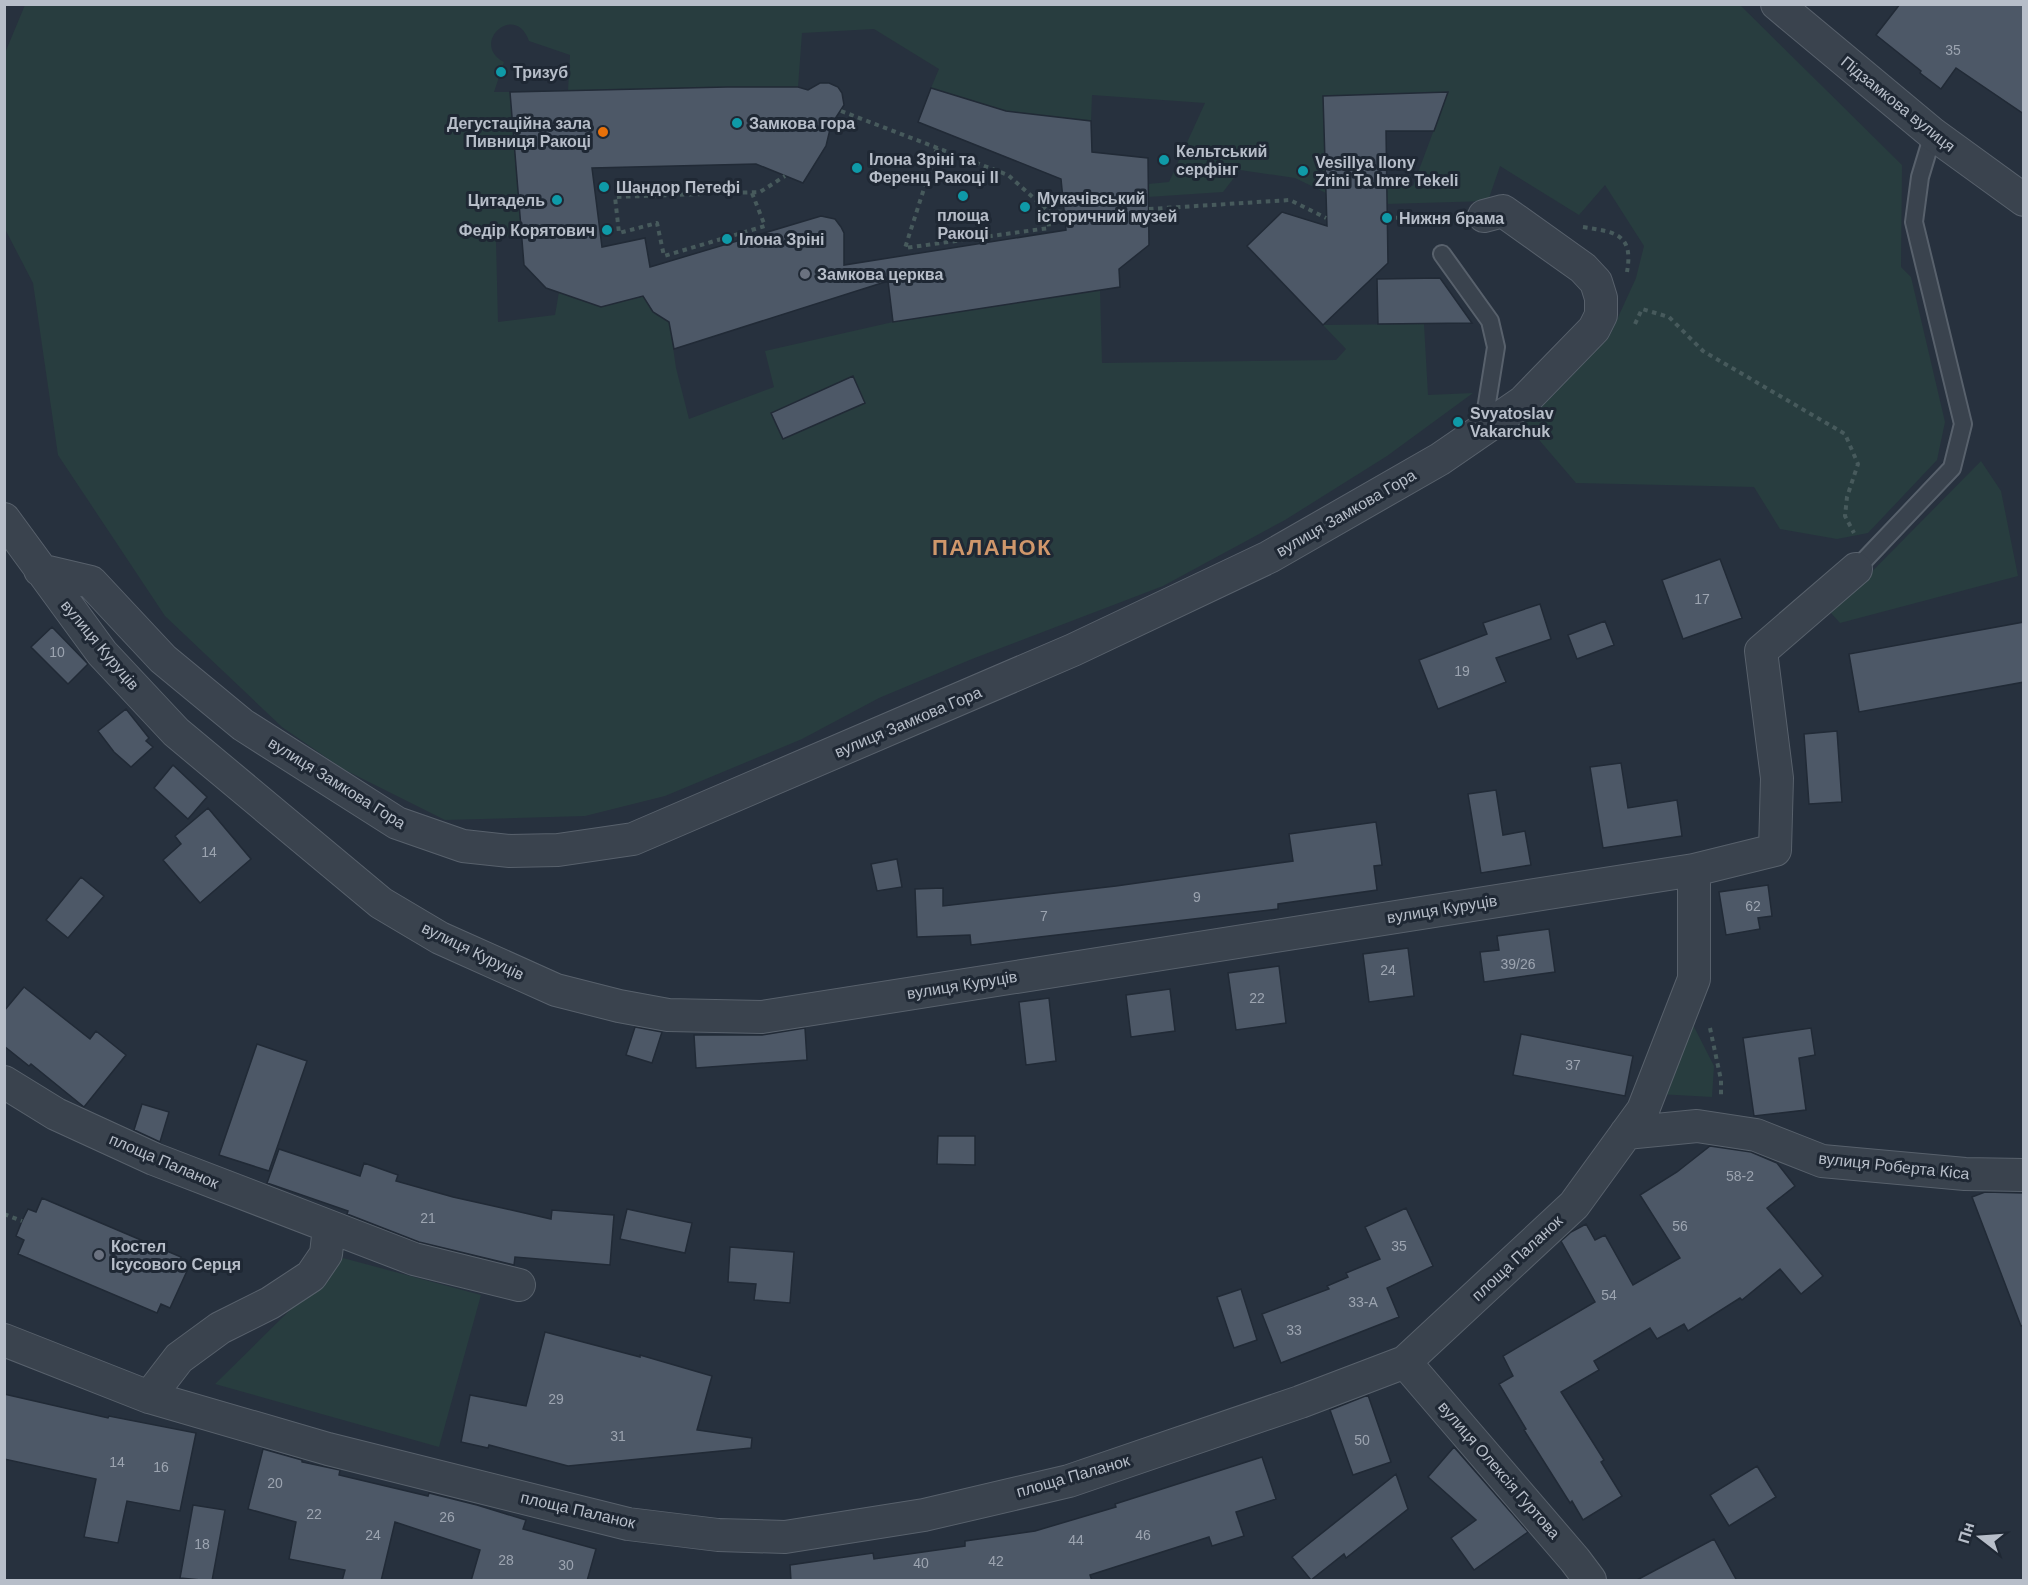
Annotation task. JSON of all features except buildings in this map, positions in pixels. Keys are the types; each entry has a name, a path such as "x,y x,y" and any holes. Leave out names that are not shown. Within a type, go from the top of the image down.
{"street":[{"name":"Підзамкова вулиця","path":"1777,4 1933,134 2024,200"},
{"name":"вулиця Замкова Гора","path":"40,570 91,582 163,658 243,725 397,823 463,846 510,851 558,850 633,839 1073,650 1269,557 1440,459 1522,402 1594,329 1601,315 1601,298 1596,282 1583,268 1503,211 1484,216"},
{"name":"вулиця Куруців","path":"4,519 102,653 176,732 381,903 440,938 556,990 668,1016 762,1017 1694,870 1774,850 1777,778 1761,651 1862,563"},
{"name":"площа Паланок","path":"4,1340 149,1397 328,1449 628,1524 718,1535 785,1537 924,1515 1069,1481 1405,1362 1574,1205 1643,1110 1694,979 1694,870"},
{"name":"площа Паланок","path":"4,1082 56,1114 154,1159 414,1259 519,1285"},
{"name":"вулиця Роберта Кіса","path":"1626,1133 1697,1126 1756,1135 1822,1161 1965,1174 2024,1175"},
{"path":"149,1397 179,1358 220,1328 270,1303 311,1276 326,1254 329,1227"},
{"name":"вулиця Олексія Гуртова","path":"1405,1362 1575,1560 1590,1581"}],"lane":[{"path":"1862,563 1952,468 1963,424 1914,222 1920,177 1933,134"},
{"path":"1442,254 1490,321 1496,347 1483,429"}],"path":[{"path":"842,111 1008,175 1048,212 1065,212"},
{"path":"937,148 905,248 1049,228 1048,212"},
{"path":"752,193 765,226 664,256 657,223 619,233 615,197 752,193 767,190 785,176"},
{"path":"1149,209 1290,200 1326,218"},
{"path":"1387,218 1484,216"},
{"path":"1577,225 1616,233 1626,244 1629,261 1626,281"},
{"path":"1635,324 1642,309 1669,317 1703,351 1845,434 1858,464 1847,497 1845,516 1862,563"},
{"path":"1710,1027 1721,1080 1717,1129"},
{"path":"4,1214 22,1221"}],"green space":[{"path":"25,5 1740,5 1902,165 1901,267 1911,277 1945,422 1937,460 1868,533 1837,539 1780,529 1754,487 1576,483 1522,420 1609,337 1636,278 1644,246 1605,185 1579,215 1500,166 1488,201 1386,204 1386,187 1413,186 1448,92 1323,96 1326,193 1295,178 1240,170 1223,192 1148,197 1148,184 1169,182 1205,103 1092,95 1091,121 1006,111 931,88 939,69 874,29 802,33 798,87 568,91 570,55 529,41 522,30 514,25 506,25 493,37 491,46 494,54 504,62 494,92 510,92 521,231 496,241 498,322 555,315 559,292 601,307 649,295 653,312 669,319 676,368 689,419 774,387 765,351 893,322 1100,290 1102,363 1336,360 1346,349 1323,325 1424,324 1428,395 1473,393 1387,456 1285,520 1163,586 972,659 879,698 802,739 665,796 585,816 445,820 343,769 282,727 165,616 58,455 33,283 5,229 5,53","holes":["852,376 864,403 783,439 772,413"]},
{"path":"1981,461 2001,491 2018,576 1840,623 1831,613"},
{"path":"1689,1017 1714,1066 1712,1097 1658,1094"},
{"path":"343,1258 481,1295 439,1447 215,1384"}],"place":[{"name":"Тризуб","path":"501,72"},
{"name":"Замкова гора","path":"737,123"},
{"name":"Дегустаційна зала Пивниця Ракоці","path":"603,132"},
{"name":"Кельтський серфінг","path":"1164,160"},
{"name":"Ілона Зріні та Ференц Ракоці II","path":"857,168"},
{"name":"Vesillya Ilony Zrini Ta Imre Tekeli","path":"1303,171"},
{"name":"Шандор Петефі","path":"604,187"},
{"name":"площа Ракоці","path":"963,196"},
{"name":"Цитадель","path":"557,200"},
{"name":"Мукачівський історичний музей","path":"1025,207"},
{"name":"Нижня брама","path":"1387,218"},
{"name":"Федір Корятович","path":"607,230"},
{"name":"Ілона Зріні","path":"727,239"},
{"name":"Замкова церква","path":"805,274"},
{"name":"Svyatoslav Vakarchuk","path":"1458,422"},
{"name":"Костел Ісусового Серця","path":"99,1255"}],"district":[{"name":"ПАЛАНОК","path":"992,547"}]}
